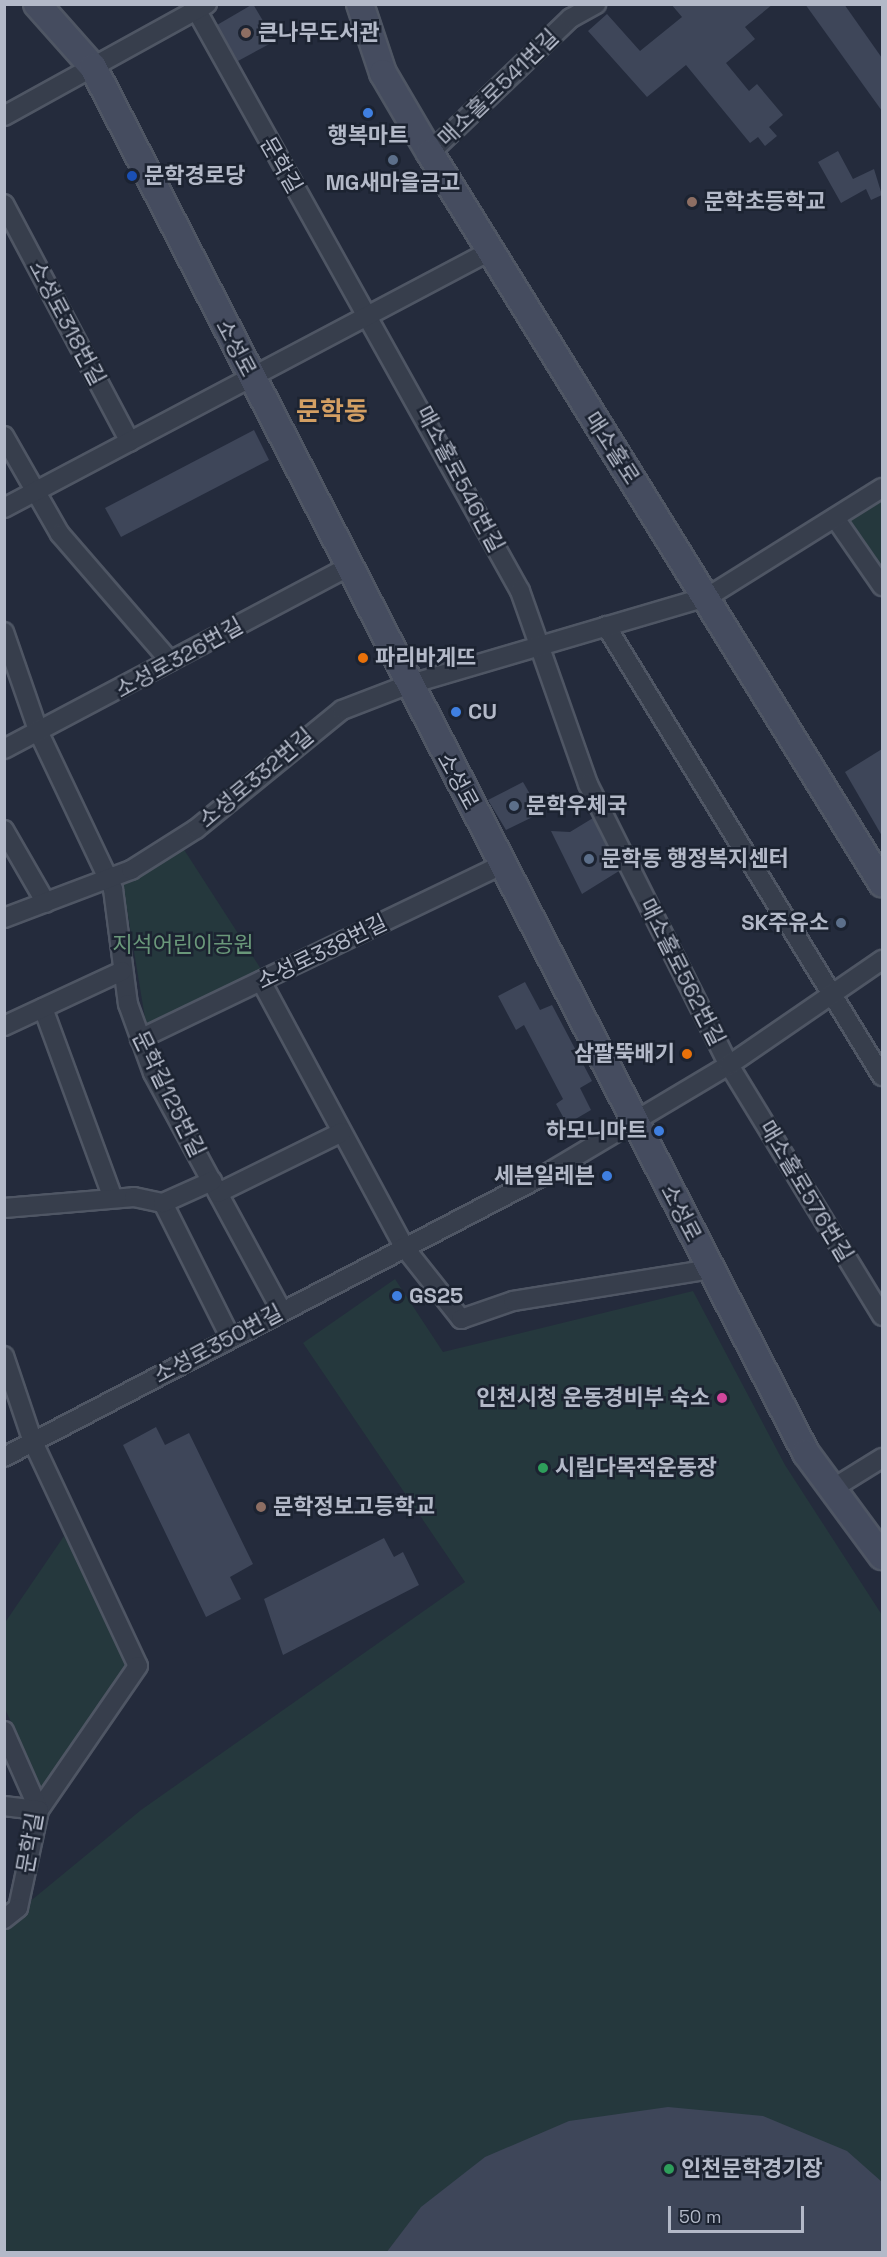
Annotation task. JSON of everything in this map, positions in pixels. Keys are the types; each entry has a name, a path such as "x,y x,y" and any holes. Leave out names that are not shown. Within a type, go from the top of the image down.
{"street":[{"name":"소성로","path":"37,4 93,67 252,378 352,565 407,685 504,864 806,1453 882,1556"},
{"name":"매소홀로541번길","path":"430,153 571,18 596,4"},
{"name":"문학길","path":"4,116 198,7 370,317"},
{"name":"매소홀로","path":"366,11 383,73 430,153 709,596 882,884"},
{"name":"소성로318번길","path":"4,204 130,442"},
{"path":"4,508 370,317 490,251"},
{"name":"매소홀로546번길","path":"370,317 520,591 542,645"},
{"path":"4,436 60,534 170,661"},
{"path":"407,685 709,596 882,488"},
{"path":"835,518 882,586"},
{"name":"소성로326번길","path":"4,749 39,733 352,565"},
{"path":"606,626 882,1076"},
{"path":"4,632 39,733 109,880"},
{"name":"매소홀로562번길","path":"542,645 588,784 729,1065"},
{"name":"소성로332번길","path":"4,918 109,880 196,829 342,710 407,685"},
{"path":"4,830 46,903"},
{"name":"소성로338번길","path":"140,1039 504,864"},
{"name":"문학길125번길","path":"5,1207 113,1198 163,1203 215,1187 140,1039 122,970 109,880"},
{"path":"635,1123 729,1065 882,960"},
{"path":"4,1026 122,970"},
{"path":"261,981 404,1247 461,1319 513,1301 710,1269"},
{"path":"43,1008 113,1198"},
{"name":"매소홀로576번길","path":"729,1065 882,1316"},
{"name":"소성로350번길","path":"4,1457 635,1123"},
{"path":"281,1310 215,1187 342,1132"},
{"path":"163,1203 230,1337"},
{"path":"4,1356 33,1442 138,1666 39,1810 4,1806"},
{"path":"832,1489 882,1458"},
{"name":"문학길","path":"4,1731 39,1810 18,1908 4,1919"}],"green space":[{"path":"882,495 882,576 843,519"},
{"name":"지석어린이공원","path":"183,848 261,969 146,1024 123,885"},
{"name":"인천문학경기장","path":"395,1279 443,1352 693,1291 785,1465 882,1615 882,2252 5,2252 5,1922 141,1810 465,1582 303,1343"},
{"path":"64,1536 129,1660 42,1790 5,1709 4,1624"}],"building":[{"name":"큰나무도서관","path":"253,4 275,41 238,61 217,25"},
{"path":"671,4 773,4 745,27 755,39 726,63 749,91 757,84 783,115 769,127 777,136 765,146 758,137 750,143 686,65 647,97 588,31 607,14 640,51 682,17"},
{"path":"805,4 844,4 882,58 882,111"},
{"path":"838,151 853,179 874,169 882,195 871,200 866,189 841,203 818,162"},
{"path":"254,430 269,460 121,537 105,508"},
{"path":"882,749 882,836 845,772"},
{"name":"문학우체국","path":"523,782 541,813 506,830 488,800"},
{"path":"593,818 619,871 582,894 551,831 570,832"},
{"path":"525,982 540,1010 552,1005 592,1081 580,1088 591,1110 567,1124 556,1104 563,1099 524,1025 516,1030 498,996"},
{"path":"156,1427 165,1445 189,1433 253,1564 230,1577 241,1599 206,1617 123,1445"},
{"path":"384,1538 394,1557 403,1552 419,1585 283,1655 264,1599"},
{"name":"인천문학경기장","path":"668,2107 763,2116 847,2151 882,2182 882,2253 386,2253 421,2207 485,2157 569,2121"}],"place":[{"name":"큰나무도서관","path":"246,33"},
{"name":"행복마트","path":"368,113"},
{"name":"MG새마을금고","path":"393,160"},
{"name":"문학경로당","path":"132,176"},
{"name":"문학초등학교","path":"692,202"},
{"name":"파리바게뜨","path":"363,658"},
{"name":"CU","path":"456,712"},
{"name":"문학우체국","path":"514,806"},
{"name":"문학동 행정복지센터","path":"589,859"},
{"name":"SK주유소","path":"841,923"},
{"name":"삼팔뚝배기","path":"687,1054"},
{"name":"하모니마트","path":"659,1131"},
{"name":"세븐일레븐","path":"607,1176"},
{"name":"GS25","path":"397,1296"},
{"name":"인천시청 운동경비부 숙소","path":"722,1398"},
{"name":"시립다목적운동장","path":"543,1468"},
{"name":"문학정보고등학교","path":"261,1507"},
{"name":"인천문학경기장","path":"669,2169"}],"district":[{"name":"문학동","path":"332,412"}]}
